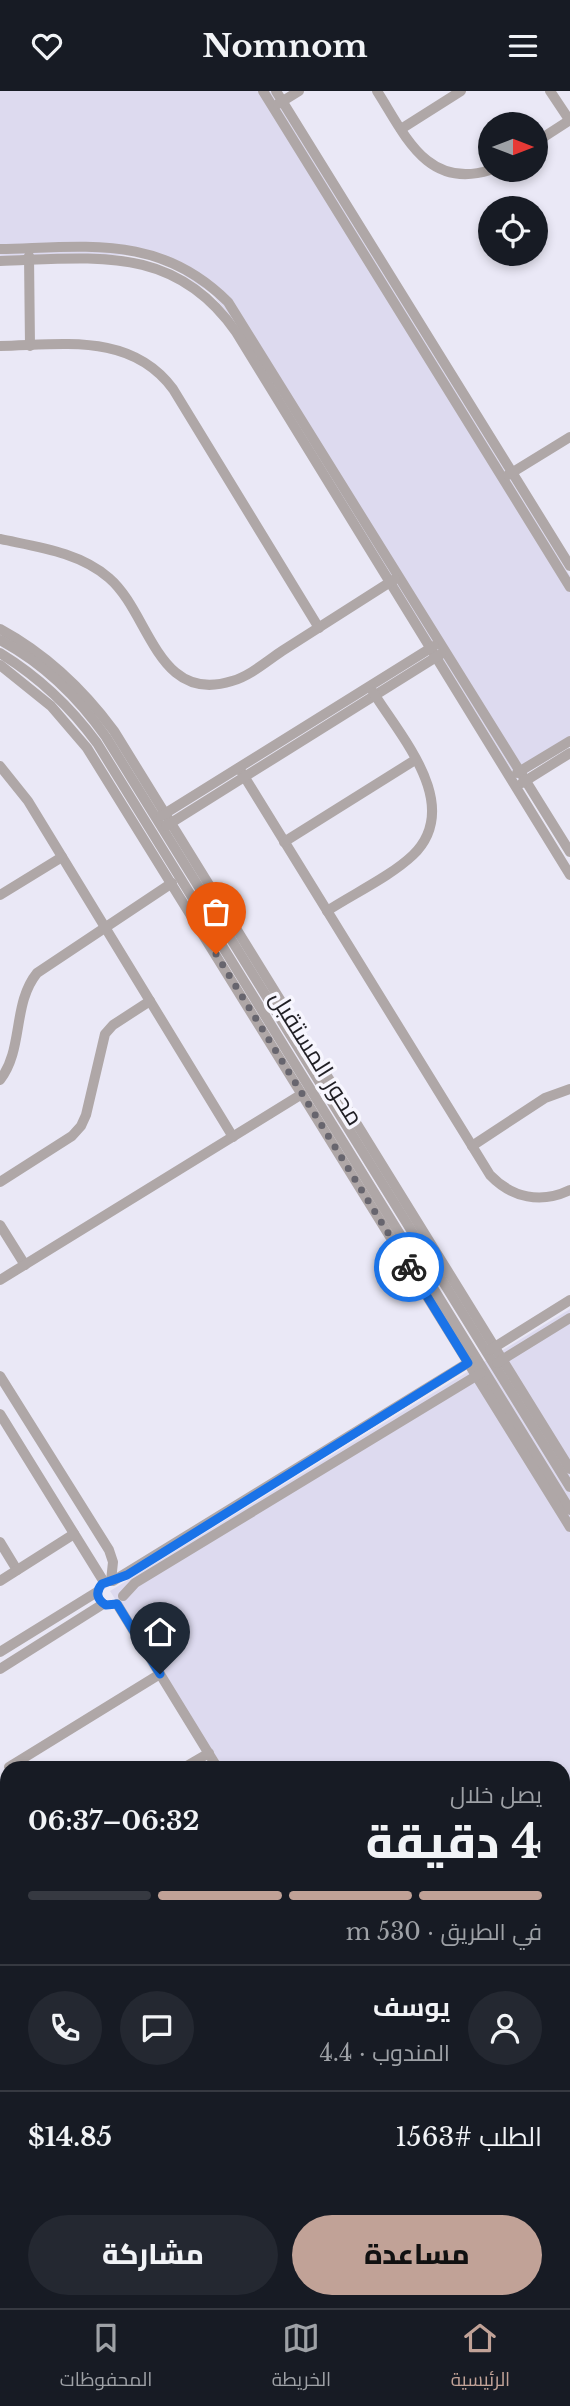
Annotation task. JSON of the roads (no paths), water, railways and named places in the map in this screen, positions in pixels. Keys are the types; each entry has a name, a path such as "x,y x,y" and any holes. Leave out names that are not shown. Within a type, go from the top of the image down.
{"street":[{"path":"263,91 278,104 508,475 570,566"},
{"path":"276,91 278,104"},
{"path":"278,104 299,91"},
{"path":"377,91 419,155 440,169 463,174 478,172"},
{"path":"401,129 461,91"},
{"path":"548,134 570,120 550,91"},
{"path":"0,249 29,254 135,261 174,276 209,300 236,332 395,579 443,647 570,852 560,858"},
{"path":"0,261 29,254"},
{"path":"29,254 30,346"},
{"path":"0,347 115,348 143,359 160,372 173,389 318,628"},
{"path":"508,475 570,437"},
{"path":"508,475 570,587"},
{"path":"0,538 66,555 99,570 132,604 163,661 191,681 216,684 241,678 395,579"},
{"path":"395,579 433,653 570,875"},
{"path":"0,629 44,657 89,699 114,731 160,824 443,647"},
{"name":"محور المستقبل","path":"0,640 38,665 82,705 106,737 499,1362"},
{"name":"محور المستقبل","path":"0,653 46,686 74,713 160,824 158,851 480,1373 570,1510"},
{"path":"0,665 38,693 76,733 158,851 172,883 302,1094 473,1360"},
{"path":"327,911 411,857 421,845 430,824 432,801 427,779 372,691"},
{"path":"523,776 570,741"},
{"path":"513,782 570,753"},
{"path":"284,842 415,760"},
{"path":"0,766 23,794 233,1137"},
{"path":"241,773 490,1175 515,1193 547,1198 570,1191"},
{"path":"0,895 62,857"},
{"path":"0,1080 11,1060 23,1000 32,979 42,967 172,883"},
{"path":"0,1182 76,1131 86,1115 98,1051 105,1034 113,1025 150,1001"},
{"path":"472,1146 545,1098 570,1089"},
{"path":"0,1280 302,1094"},
{"path":"0,1225 25,1265"},
{"path":"0,1652 97,1592 109,1581 204,1527 570,1300"},
{"path":"0,1669 103,1604 120,1600 135,1583 570,1318"},
{"path":"499,1362 570,1469"},
{"path":"499,1362 570,1487"},
{"path":"480,1373 570,1527"},
{"path":"0,1376 109,1550 113,1562 109,1581"},
{"path":"0,1414 74,1534 109,1581 121,1586 120,1600 160,1674 214,1761"},
{"path":"204,1527 210,1537"},
{"path":"0,1581 74,1534"},
{"path":"0,1542 17,1570"},
{"path":"97,1592 103,1604"},
{"path":"19,1761 160,1674"},
{"path":"195,1761 209,1753"}]}
